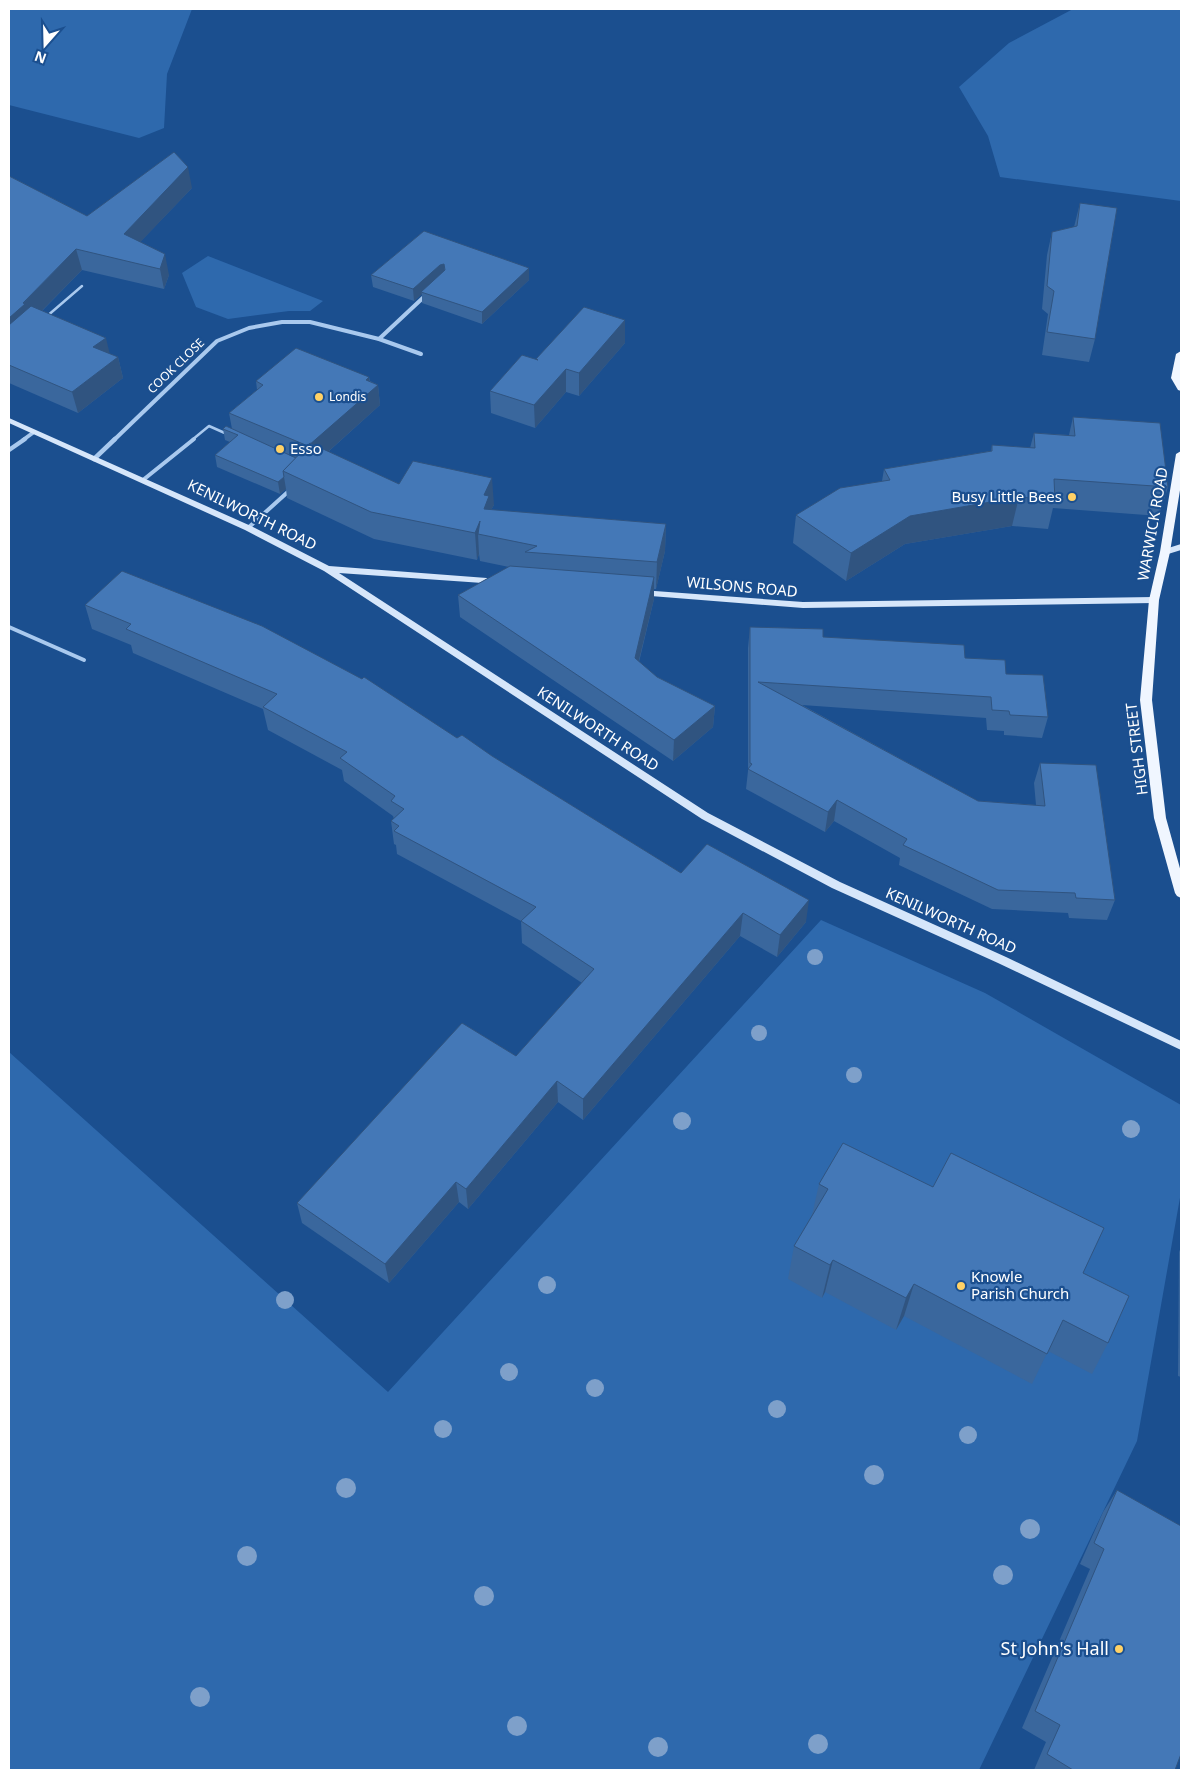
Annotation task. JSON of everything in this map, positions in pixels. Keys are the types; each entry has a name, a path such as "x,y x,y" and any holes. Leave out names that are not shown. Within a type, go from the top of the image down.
{"main road":[{"path":"1181,354 1176,378 1181,388"},
{"name":"KENILWORTH ROAD","path":"9,420 248,528 327,569 704,816 836,885 1002,960 1181,1046"},
{"name":"WARWICK ROAD","path":"1154,600 1179,487 1181,454"},
{"path":"1165,552 1181,547"},
{"path":"327,569 507,582"},
{"name":"WILSONS ROAD","path":"636,592 803,606 1154,600"},
{"name":"HIGH STREET","path":"1154,600 1146,700 1160,818 1181,893"}],"street":[{"path":"379,339 429,293"},
{"name":"COOK CLOSE","path":"94,459 217,341 249,328 282,322 310,322 379,339 421,354"},
{"path":"9,450 34,432"}],"lane":[{"path":"40,322 82,286"},
{"path":"143,480 209,426 234,437"},
{"path":"248,528 297,484"},
{"path":"9,627 84,660"}],"shaded area":[{"path":"9,9 192,9 167,74 164,128 139,138 9,105"},
{"path":"1073,9 1181,9 1181,201 1000,177 988,136 959,87 1009,43"},
{"path":"208,256 323,301 310,311 289,311 228,319 196,307 182,273"},
{"path":"821,920 985,993 1181,1105 1181,1192 1137,1441 979,1770 9,1770 9,1052 388,1392"}],"building":[{"path":"174,152 188,167 124,234 165,254 160,269 76,249 23,303 25,304 9,318 9,176 87,216"},
{"path":"1080,203 1117,208 1095,339 1047,332 1054,291 1047,286 1052,232 1077,226"},
{"path":"424,231 529,268 482,312 421,292 445,270 444,264 440,265 413,289 371,275"},
{"path":"31,306 106,338 93,347 118,357 72,392 9,365 9,325"},
{"path":"584,307 625,320 579,373 566,369 534,405 490,391 522,355 538,360 536,359"},
{"path":"296,348 369,377 366,380 378,385 308,446 229,413 263,385 256,381"},
{"path":"1073,417 1160,423 1168,487 1054,479 1055,500 1019,497 910,516 851,553 796,515 840,488 890,480 884,469 992,451 992,445 1035,448 1034,433 1075,436"},
{"path":"226,426 296,458 283,471 284,477 278,482 215,455 238,435 223,429"},
{"path":"310,443 399,484 413,461 492,478 484,495 489,496 484,509 666,524 657,562 525,552 537,546 478,534 480,521 475,533 371,512 283,471"},
{"path":"510,566 654,577 635,658 657,677 715,706 674,740 458,595"},
{"path":"122,571 262,626 362,679 364,677 457,738 462,735 492,756 681,873 707,844 809,900 780,935 743,913 583,1099 557,1081 466,1189 456,1182 385,1264 297,1203 462,1023 516,1056 594,969 521,921 536,907 394,831 399,826 391,821 404,809 391,801 395,796 340,758 347,752 263,707 277,694 126,629 131,624 85,605"},
{"path":"750,627 823,629 823,637 964,645 965,658 1005,660 1006,674 1043,675 1048,717 1010,715 1009,711 992,710 991,697 758,682 978,801 1045,806 1040,763 1096,765 1115,900 1076,898 1075,893 998,890 903,845 907,839 837,800 828,812 748,769 752,764 750,763"},
{"name":"Knowle Parish Church","path":"843,1143 933,1187 951,1153 1104,1228 1083,1273 1129,1296 1108,1343 1063,1320 1047,1354 914,1284 906,1298 833,1260 830,1265 794,1246 828,1189 819,1184"},
{"name":"St John's Hall","path":"1117,1490 1181,1526 1181,1754 1175,1770 1073,1770 1047,1754 1060,1725 1035,1711 1104,1549 1094,1543"}],"place":[{"name":"Londis","path":"319,397"},
{"name":"Esso","path":"280,449"},
{"name":"Busy Little Bees","path":"1072,497"},
{"name":"Knowle Parish Church","path":"961,1286"},
{"name":"St John's Hall","path":"1119,1649"}]}
